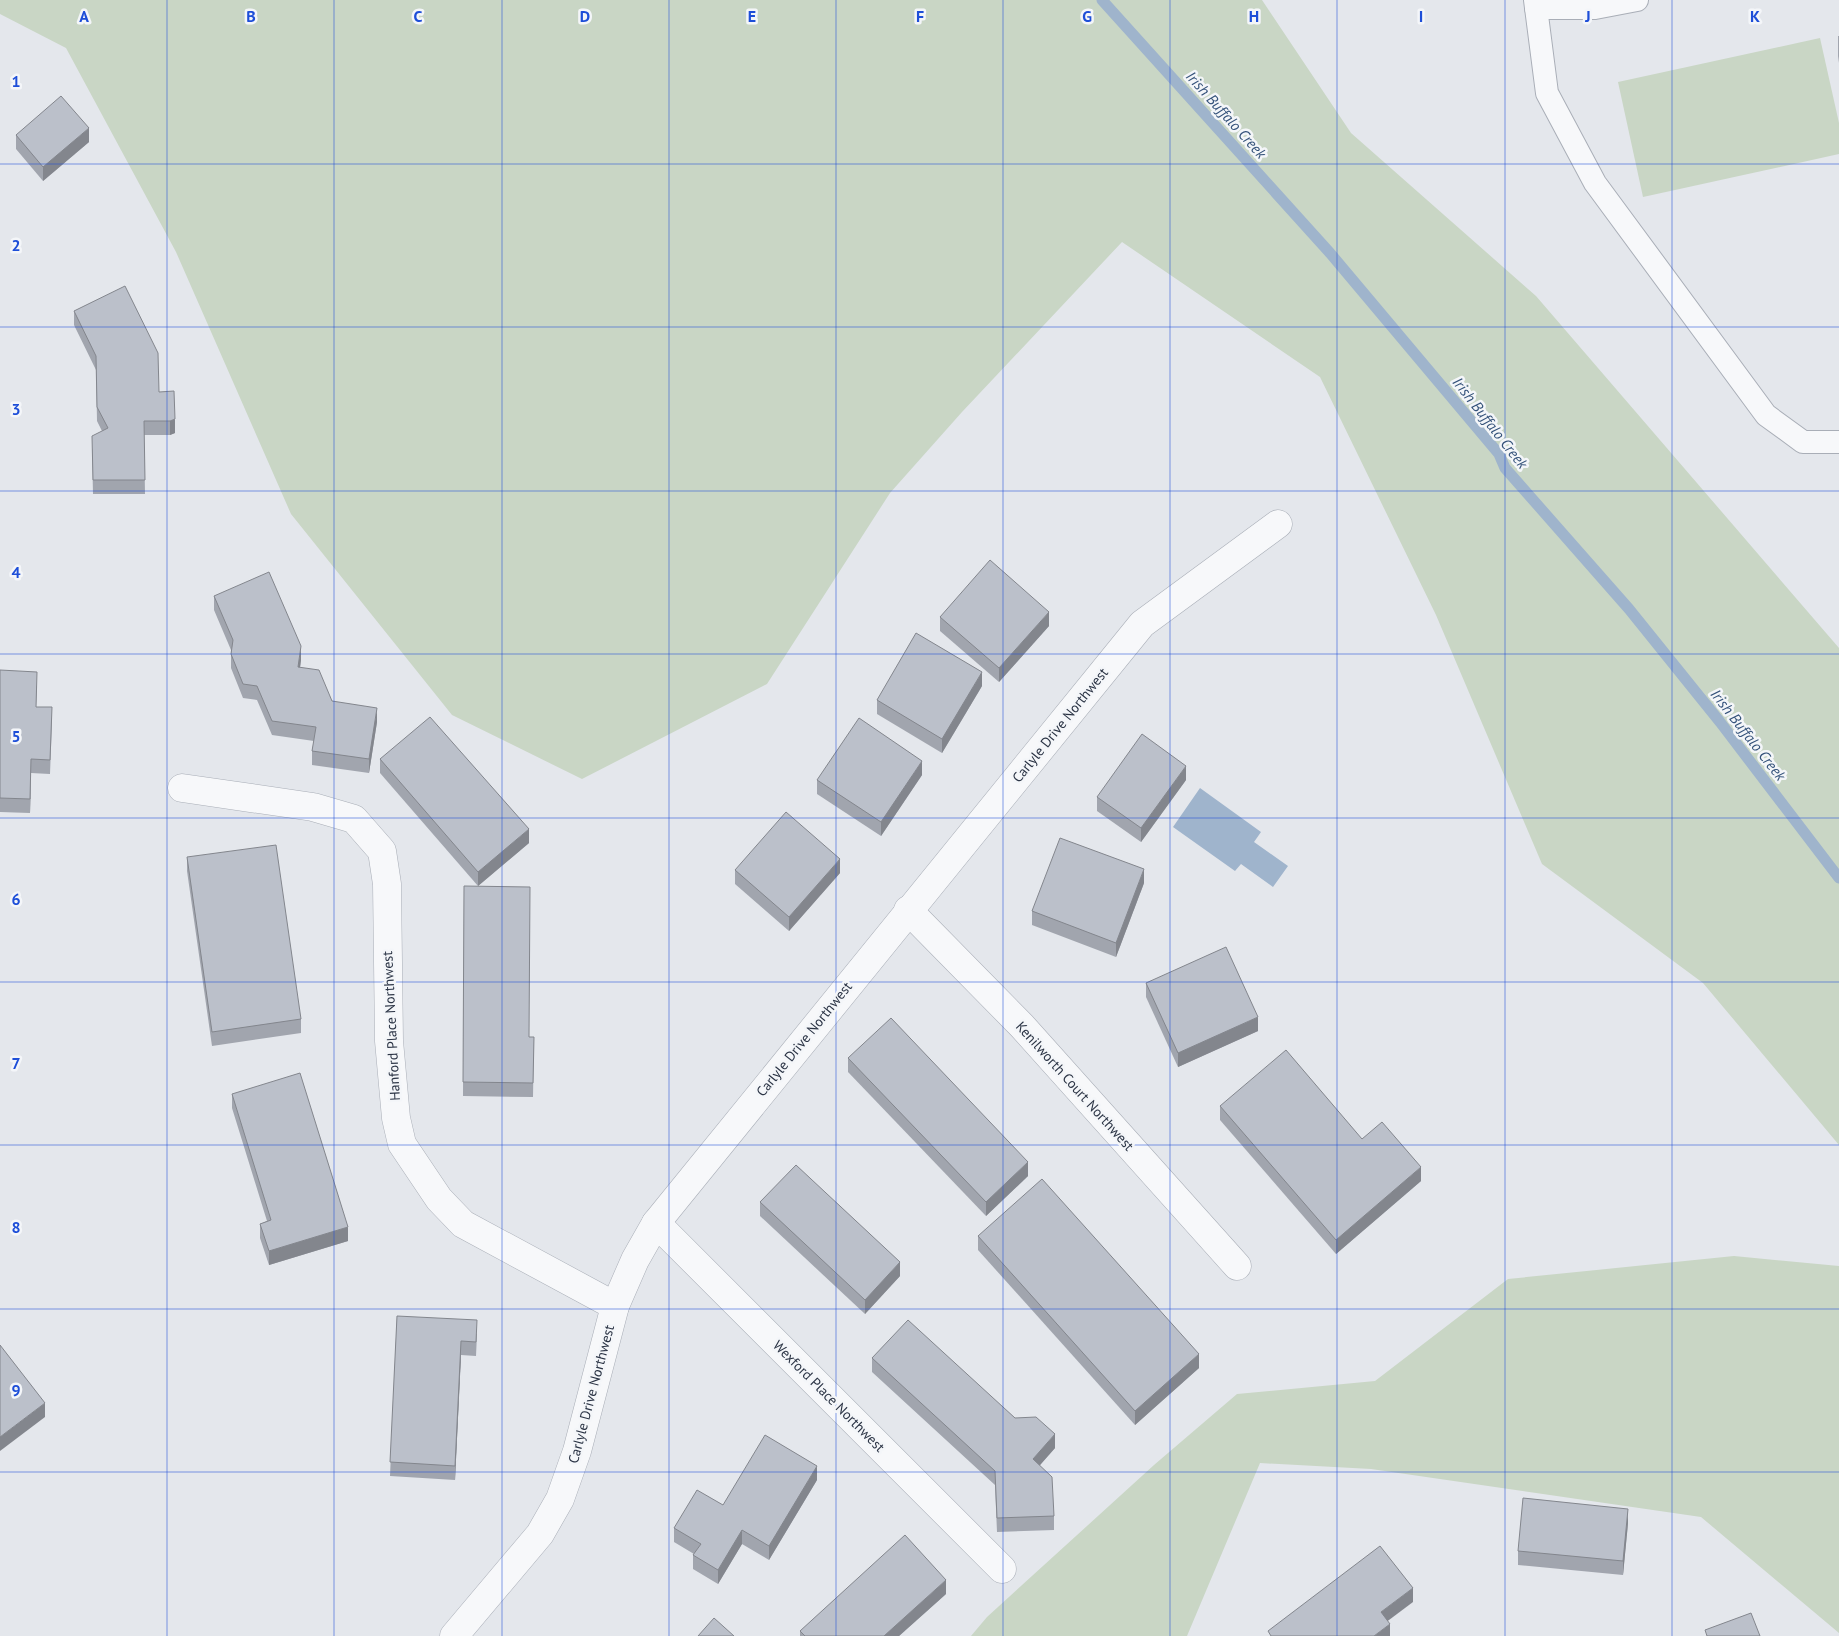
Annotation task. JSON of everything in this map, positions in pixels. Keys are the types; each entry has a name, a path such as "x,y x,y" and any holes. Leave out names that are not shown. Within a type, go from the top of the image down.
{"street":[{"name":"Carlyle Drive Northwest","path":"454,1636 540,1534 560,1500 577,1452 615,1306 634,1260 656,1223 908,910 1142,624 1278,524"},
{"name":"Hanford Place Northwest","path":"182,788 313,807 354,819 382,851 387,884 389,1041 396,1118 402,1144 439,1199 463,1224 615,1306"},
{"name":"Kenilworth Court Northwest","path":"908,910 1022,1026 1237,1266"},
{"name":"Wexford Place Northwest","path":"656,1223 1002,1569"}],"lane":[{"path":"1637,0 1594,8 1535,4 1547,93 1594,183 1766,415 1803,442 1839,442"}],"green space":[{"path":"0,0 1262,0 1351,133 1536,296 1839,648 1839,1145 1703,983 1542,864 1436,615 1320,377 1122,242 962,412 890,493 767,684 582,779 452,715 291,514 176,252 66,48 0,14"},
{"path":"1820,38 1839,123 1839,154 1643,197 1618,82"},
{"path":"1734,1256 1839,1266 1839,1633 1701,1517 1371,1469 1260,1463 1187,1636 971,1636 987,1617 1154,1465 1237,1394 1375,1381 1508,1279"}],"water":[{"path":"1200,788 1261,832 1254,842 1288,866 1273,887 1241,864 1235,871 1173,827"}],"building":[{"path":"61,96 89,128 43,167 16,135"},
{"path":"125,286 158,353 159,392 174,391 175,419 170,421 144,421 145,480 93,480 92,436 108,428 97,407 96,356 74,311"},
{"path":"990,560 1049,612 999,668 940,617"},
{"path":"269,572 301,646 298,667 319,670 332,701 377,708 369,759 312,751 316,727 272,721 257,686 243,684 231,654 233,640 214,596"},
{"path":"916,633 982,672 942,739 877,700"},
{"path":"0,670 37,672 36,707 52,707 50,760 31,759 30,799 0,798"},
{"path":"430,717 529,829 478,872 380,759"},
{"path":"859,718 922,761 881,822 817,780"},
{"path":"1142,734 1186,766 1141,828 1097,797"},
{"path":"786,812 840,859 789,917 735,870"},
{"path":"1060,838 1144,869 1116,943 1032,911"},
{"path":"276,845 301,1019 212,1032 187,857"},
{"path":"464,886 530,887 529,1037 534,1037 533,1083 463,1082"},
{"path":"1226,947 1258,1017 1178,1053 1146,983"},
{"path":"891,1018 1028,1162 986,1202 848,1058"},
{"path":"1286,1050 1362,1139 1382,1122 1421,1167 1336,1240 1220,1106"},
{"path":"300,1073 348,1227 269,1251 260,1224 271,1220 232,1094"},
{"path":"796,1165 900,1262 865,1300 760,1202"},
{"path":"1042,1179 1199,1354 1135,1411 978,1236"},
{"path":"397,1316 477,1320 476,1342 461,1341 455,1466 390,1462"},
{"path":"908,1320 1015,1418 1036,1417 1055,1434 1033,1459 1052,1477 1054,1516 997,1518 995,1471 872,1358"},
{"path":"0,1345 45,1403 0,1437"},
{"path":"765,1435 817,1466 769,1546 742,1530 718,1570 693,1555 701,1544 674,1528 697,1490 723,1505"},
{"path":"1523,1498 1628,1509 1623,1561 1518,1551"},
{"path":"905,1535 946,1580 884,1636 805,1636 800,1631"},
{"path":"1380,1546 1413,1588 1381,1612 1390,1624 1374,1636 1271,1636 1268,1631"},
{"path":"1751,1613 1760,1636 1707,1636 1705,1630"},
{"path":"714,1618 734,1636 698,1636"}],"waterway":[{"name":"Irish Buffalo Creek","path":"1102,0 1330,253 1499,454 1505,468 1629,609 1720,722 1839,878"}]}
